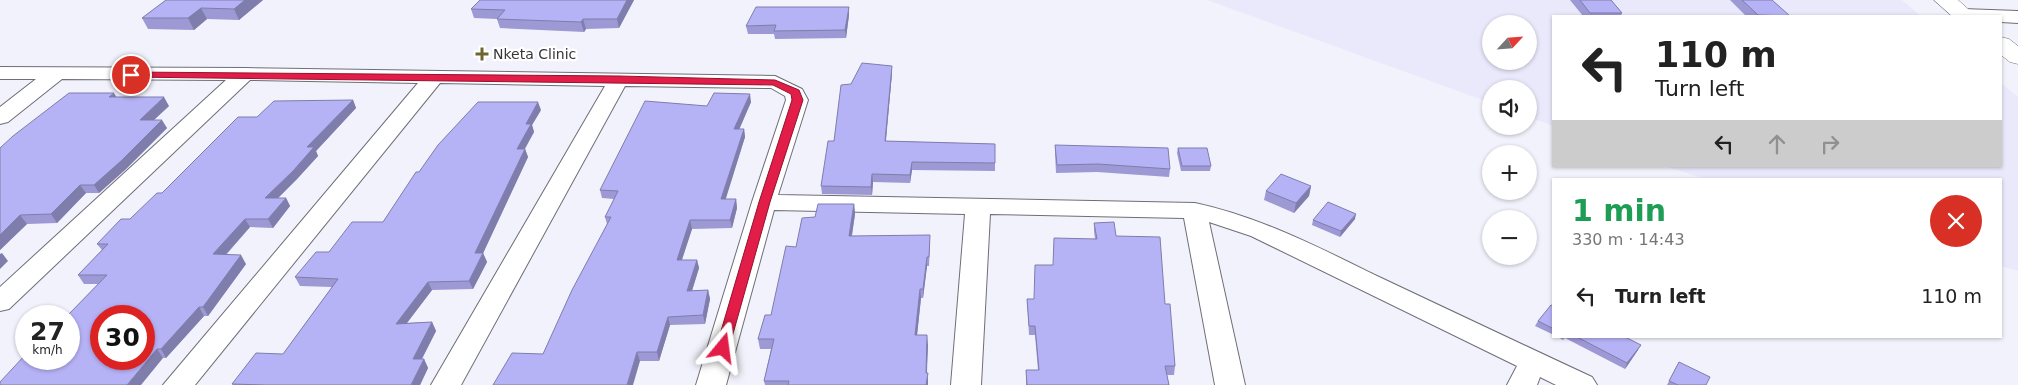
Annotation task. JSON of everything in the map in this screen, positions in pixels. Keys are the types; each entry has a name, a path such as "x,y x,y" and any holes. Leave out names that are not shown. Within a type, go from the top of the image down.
{"street":[{"path":"1945,0 1964,15"},
{"path":"2002,16 2018,17"},
{"path":"2002,45 2018,57"},
{"path":"0,74 245,74 775,82 795,92 798,100 764,202 711,385"},
{"path":"0,302 245,74"},
{"path":"0,117 55,75"},
{"path":"178,385 432,78"},
{"path":"446,385 619,79"},
{"path":"764,202 978,208 1195,211 1219,216 1260,230 1528,373 1582,385"},
{"path":"966,385 978,208"},
{"path":"1195,211 1230,385"}],"shaded area":[{"path":"1207,0 1902,0 1920,15 1552,15 1552,125 1537,120 1537,80 1482,80 1482,100"},
{"path":"2002,84 2018,97 2018,271 2002,266 2002,178 1702,178 1668,167 2002,167"}],"building":[{"path":"166,0 245,0 234,9 201,8 188,18 142,18"},
{"path":"480,0 627,0 617,19 583,19 581,22 497,19 505,10 471,9"},
{"path":"1580,0 1611,0 1622,13 1590,13"},
{"path":"1742,0 1772,0 1789,15 1758,15"},
{"path":"756,7 849,7 845,30 774,31 776,25 746,26"},
{"path":"862,63 892,66 885,141 995,144 995,163 912,162 910,175 872,174 871,187 821,186 828,141 834,141 841,85 851,84"},
{"path":"69,93 114,93 109,97 164,97 140,120 162,120 94,185 80,185 51,214 20,215 0,235 0,148"},
{"path":"714,93 750,94 734,129 744,129 721,199 736,199 730,220 690,220 677,260 697,260 687,291 708,290 703,315 668,317 657,352 637,352 627,385 493,385 512,353 543,354 572,290 611,217 605,217 618,191 600,190 645,101 707,106"},
{"path":"353,100 307,147 314,147 265,198 286,198 268,219 245,219 213,254 241,255 203,307 199,307 161,349 155,351 155,305 90,305 90,370 140,370 127,385 0,385 0,382 15,366 15,370 80,370 80,305 78,305 107,275 78,275 108,244 97,244 121,219 130,219 157,193 162,193 238,117 257,117 274,101"},
{"path":"478,102 538,102 526,124 531,124 517,149 525,149 475,253 483,253 469,281 428,282 396,324 432,322 413,359 424,359 411,385 232,384 256,353 283,354 338,279 295,277 316,252 329,252 352,222 383,222 416,172 419,172 438,145"},
{"path":"1055,145 1168,148 1170,169 1098,164 1057,165"},
{"path":"1178,148 1207,148 1211,166 1182,166"},
{"path":"1281,174 1311,186 1296,203 1266,191"},
{"path":"1328,202 1356,214 1341,231 1313,220"},
{"path":"818,204 854,204 849,236 930,235 929,257 927,257 923,289 920,289 915,335 927,335 926,373 928,373 926,385 788,385 789,381 764,381 774,339 758,339 765,315 771,315 786,246 796,247 802,218 815,217"},
{"path":"1114,222 1116,236 1160,237 1165,304 1170,304 1175,366 1165,366 1169,385 1027,385 1026,370 1039,370 1035,326 1029,326 1027,299 1034,299 1035,265 1053,265 1054,238 1097,239 1094,223"},
{"path":"1551,305 1552,305 1552,328 1538,321"},
{"path":"1579,338 1627,338 1641,345 1627,363"},
{"path":"1679,362 1710,377 1706,385 1678,385 1669,381"}],"place":[{"name":"Nketa Clinic","path":"482,54"}],"route":[{"path":"131,75 245,74 775,82 795,92 798,100 764,202 723,348"}]}
